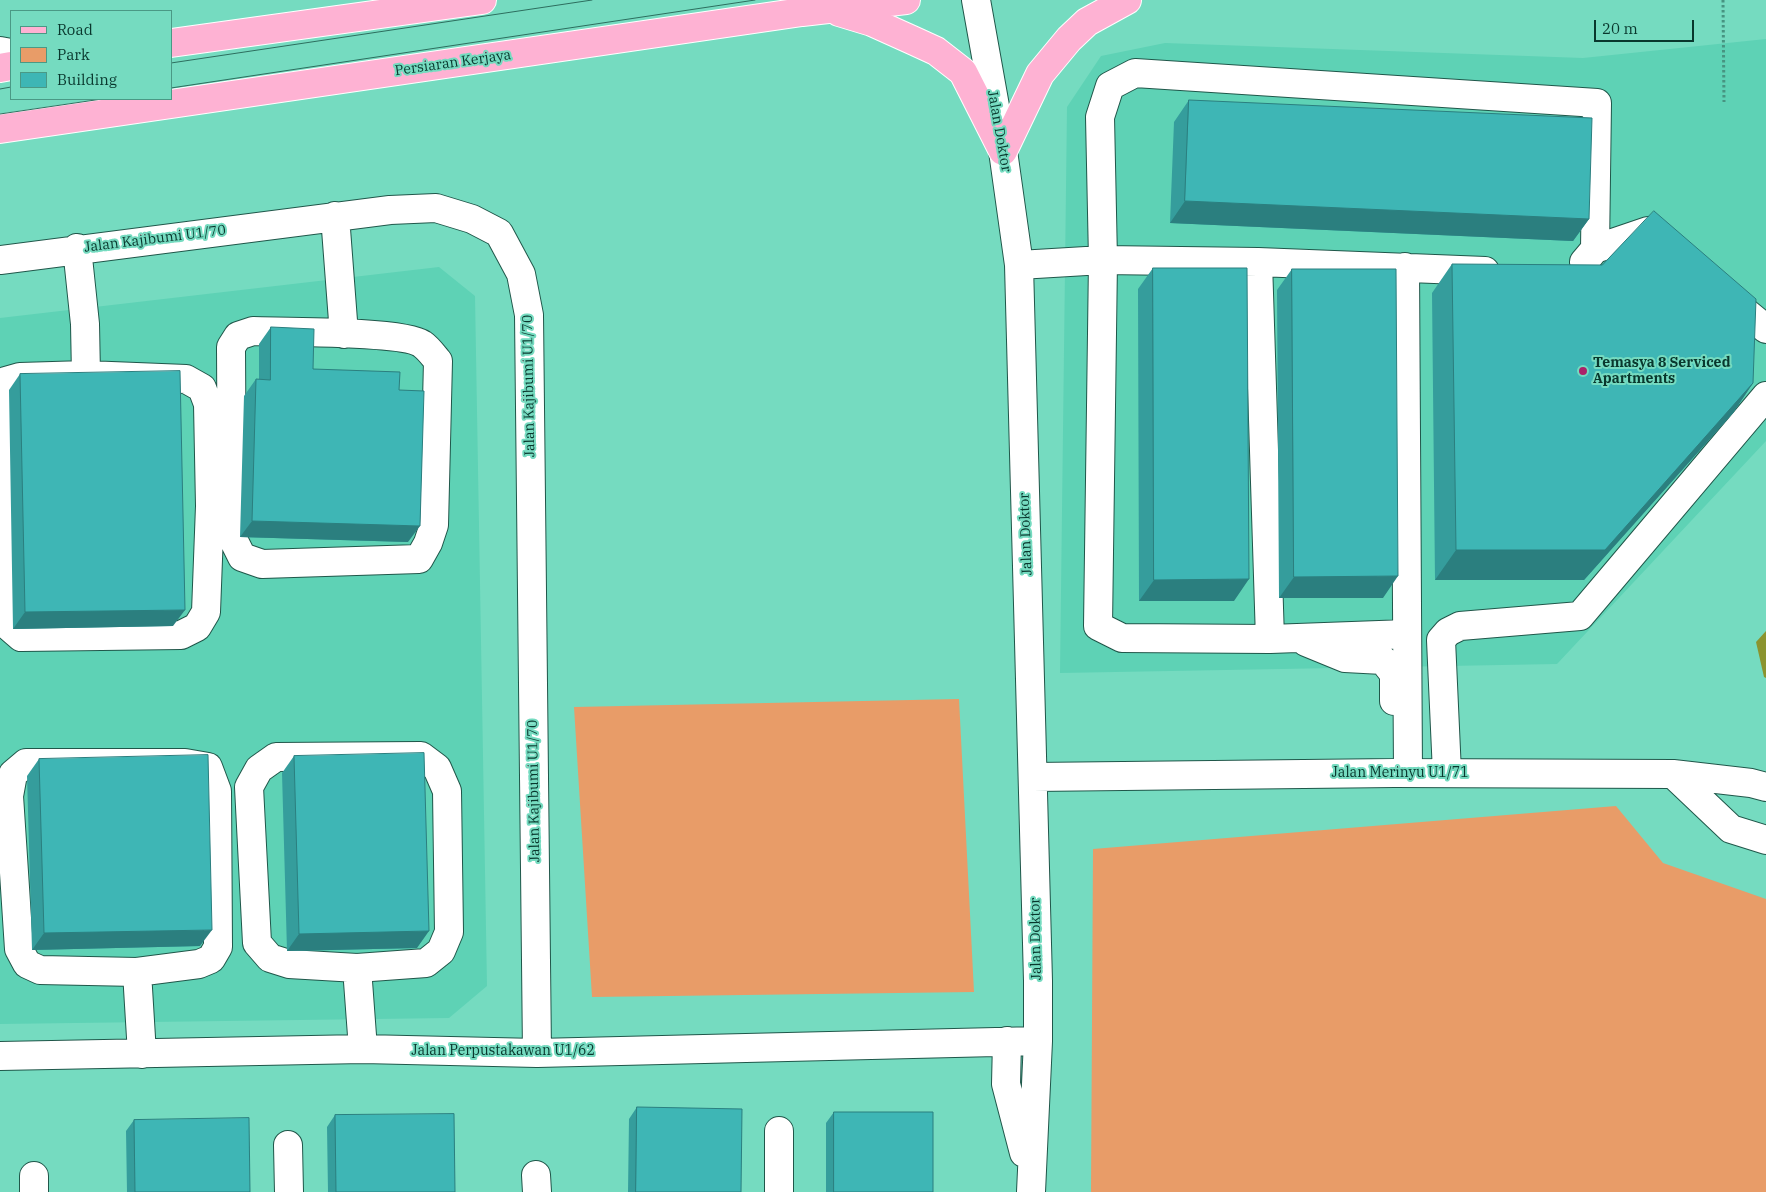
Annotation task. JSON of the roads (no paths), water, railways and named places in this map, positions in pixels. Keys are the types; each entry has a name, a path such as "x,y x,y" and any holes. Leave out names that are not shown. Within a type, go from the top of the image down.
{"main road":[{"path":"172,43 482,0"},
{"name":"Persiaran Kerjaya","path":"0,129 828,9 906,0"},
{"path":"1003,151 1040,74 1069,39 1087,22 1127,0"},
{"path":"828,9 872,22 936,51 963,72 1003,151"}],"street":[{"name":"Jalan Doktor","path":"976,0 1003,151 1018,256 1033,777 1038,1041 1031,1186"},
{"path":"1407,634 1283,638 1122,638 1098,626 1103,260 1100,117 1110,86 1135,73 1597,103 1595,249"},
{"path":"1018,256 1084,247 1102,193"},
{"name":"Jalan Kajibumi U1/70","path":"0,260 78,248 390,210 436,208 472,219 499,233 521,274 529,315 537,1053"},
{"path":"335,216 344,334"},
{"path":"1564,274 1574,274 1595,249 1648,231 1680,258"},
{"path":"78,248 85,324 86,375"},
{"path":"1018,256 1505,271"},
{"path":"1258,262 1283,638"},
{"path":"1401,773 1407,634 1405,268"},
{"path":"1709,282 1766,329"},
{"path":"253,331 344,334 401,337 421,343 438,361 434,525 428,543 419,559 262,564 242,557 232,537 231,347 238,336 253,331"},
{"path":"86,375 186,380 202,388 208,404 210,506 206,612 197,628 181,635 21,637 7,626 2,612 2,394 6,382 20,377 86,375"},
{"path":"1447,773 1441,640 1448,632 1460,626 1580,616 1766,396"},
{"path":"1283,638 1344,658 1383,660 1394,674 1401,773"},
{"path":"421,756 438,768 447,790 449,932 441,951 426,963 356,968 288,964 270,958 257,943 249,787 259,769 276,757 421,756"},
{"path":"26,763 185,763 208,767 217,790 218,947 211,959 200,964 137,972 40,970 27,964 19,949 9,796 13,774 26,763"},
{"name":"Jalan Merinyu U1/71","path":"1033,777 1401,773 1673,774 1751,783 1766,787"},
{"path":"1673,774 1731,829 1766,840"},
{"path":"356,968 363,1049"},
{"path":"137,972 142,1054"},
{"path":"1031,1186 1006,1084 1006,1041 1038,1041"},
{"name":"Jalan Perpustakawan U1/62","path":"0,1056 363,1049 537,1053 1006,1041"},
{"path":"779,1131 779,1192"},
{"path":"288,1145 289,1192"}],"tram line":[{"path":"172,63 592,0"},
{"path":"172,88 755,0"},
{"path":"0,89 10,87"},
{"path":"0,114 95,100"}],"place":[{"name":"Temasya 8 Serviced Apartments","path":"1583,371"}]}
